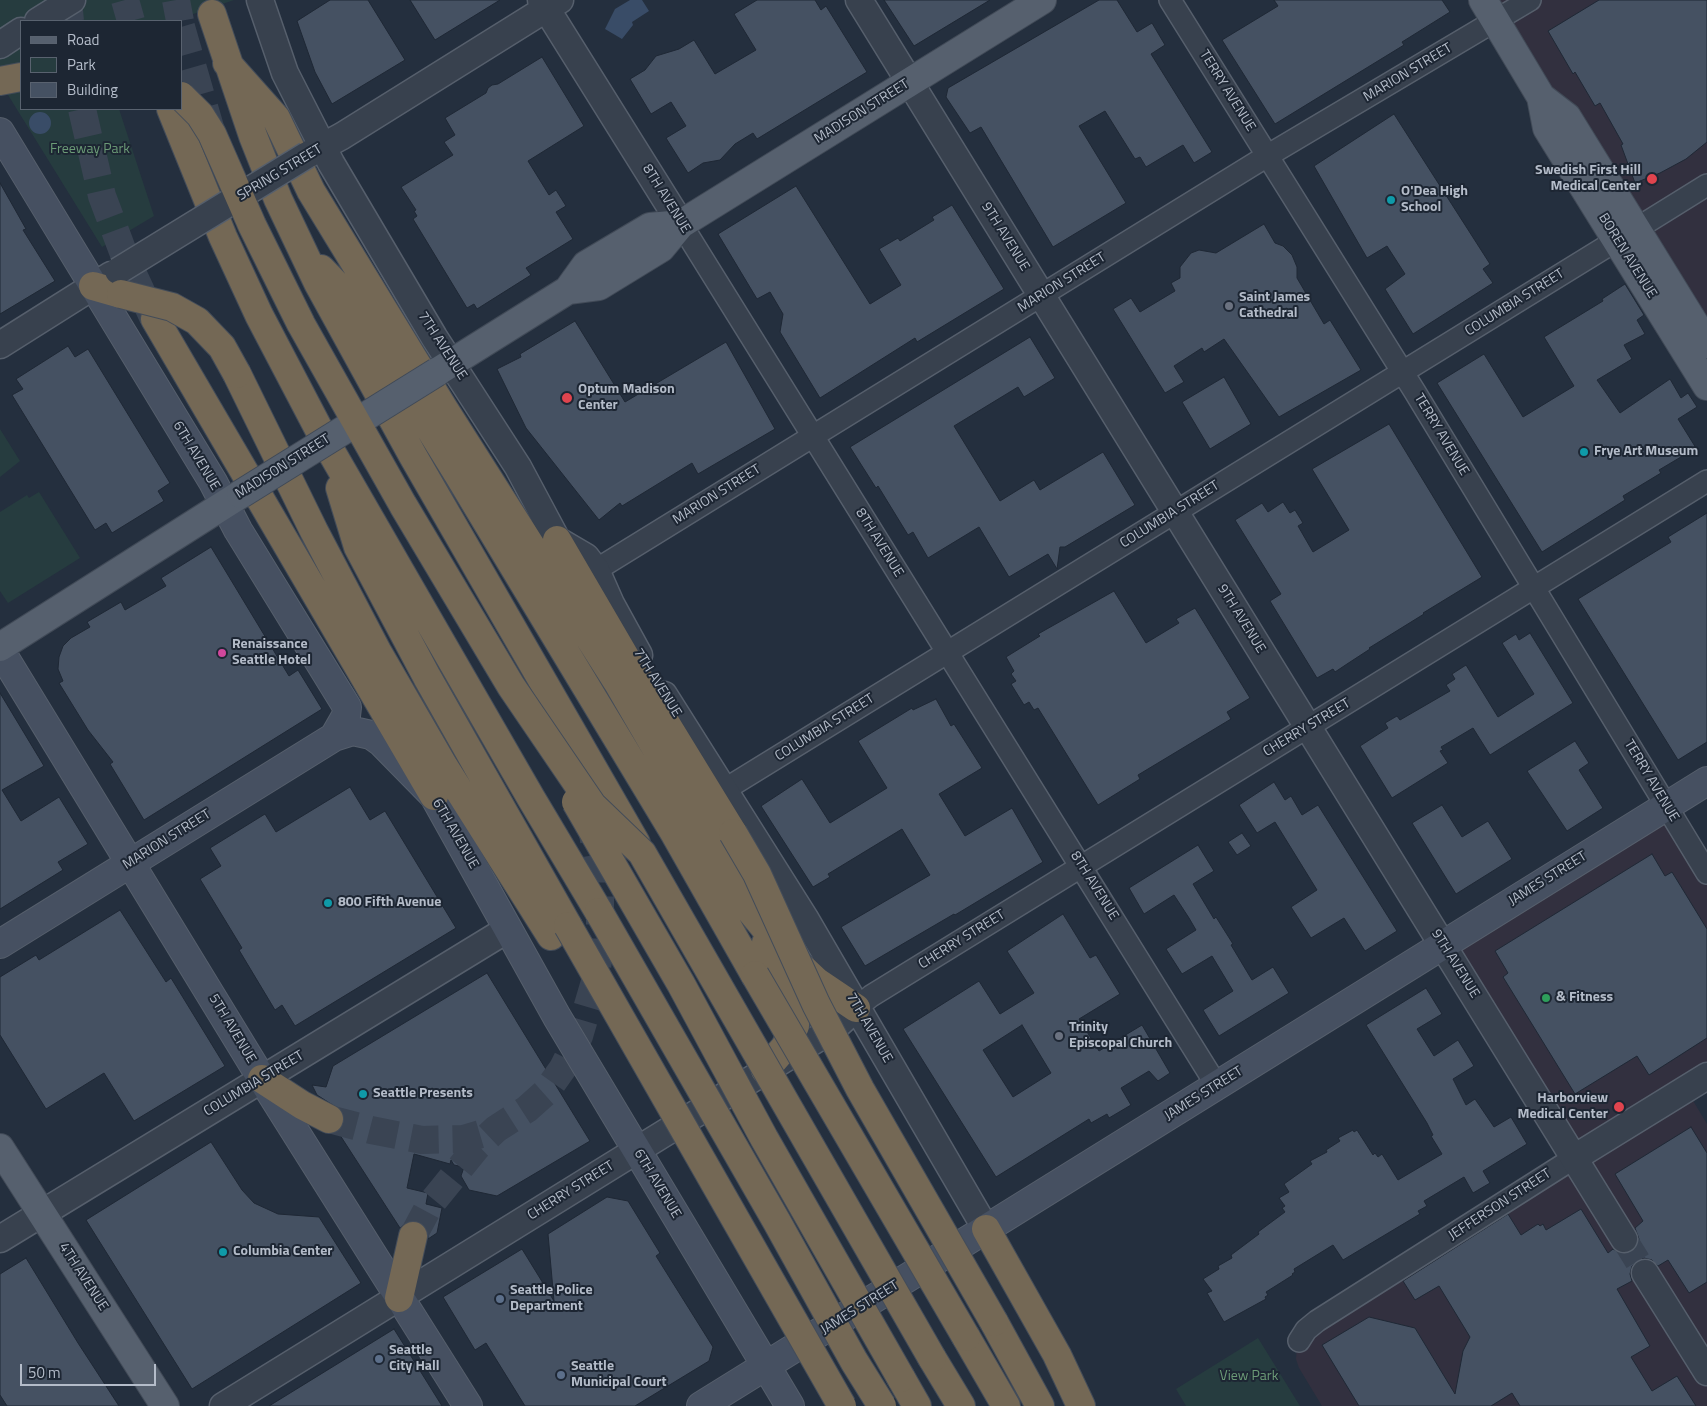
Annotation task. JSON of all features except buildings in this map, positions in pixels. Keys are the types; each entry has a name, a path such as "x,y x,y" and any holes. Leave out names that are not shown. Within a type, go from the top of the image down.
{"highway":[{"path":"212,14 226,63 253,136 300,246 412,456 961,1406"},
{"path":"226,63 276,118 311,191 444,409 618,684 750,910 792,992 795,1011 795,1026 785,1047 765,1070"},
{"path":"0,80 20,77"},
{"path":"182,97 200,115 212,134 252,225 301,324 403,505 511,686 592,805 642,853"},
{"path":"171,110 223,237 259,314 325,441 530,798 599,912 777,1222 854,1361 882,1406"},
{"path":"300,246 349,298 459,476 676,834 755,974 1006,1406"},
{"path":"93,286 119,283 172,307 197,321 222,346 314,531 386,667 443,765 632,1038 842,1406"},
{"path":"155,319 434,796"},
{"path":"325,441 358,547 559,931"},
{"path":"557,540 627,660 757,874 816,1004 860,1089 1040,1406"},
{"path":"552,760 681,984 764,1138 917,1406"},
{"path":"750,910 784,951 816,982 856,1008"},
{"path":"262,1079 302,1105 329,1118"},
{"path":"986,1229 1057,1356 1080,1406"},
{"path":"399,1298 412,1236"}],"main road":[{"name":"MADISON STREET","path":"0,648 233,499 568,290 599,286 661,248 681,224 1042,0"},
{"name":"BOREN AVENUE","path":"1489,11 1541,97 1567,117 1626,234 1707,386"},
{"name":"6TH AVENUE","path":"0,132 93,286 233,499 238,530 347,707 346,716 334,737"},
{"name":"BOREN AVENUE","path":"1626,234 1707,344"},
{"name":"5TH AVENUE","path":"0,648 262,1079 468,1406"},
{"name":"6TH AVENUE","path":"334,737 346,732 371,735 382,742 434,796 557,1017 790,1406"},
{"name":"MARION STREET","path":"0,944 334,737"},
{"name":"JAMES STREET","path":"701,1406 1707,781"},
{"name":"4TH AVENUE","path":"0,1148 165,1406"}],"street":[{"path":"40,20 72,0"},
{"name":"7TH AVENUE","path":"260,0 279,60 315,151 429,329 444,368 518,467 557,540 580,553 596,570 611,604 639,655 806,920 986,1229"},
{"name":"9TH AVENUE","path":"859,0 1624,1239"},
{"name":"TERRY AVENUE","path":"1170,0 1402,372 1707,873"},
{"name":"MARION STREET","path":"596,570 1267,156 1489,11 1530,0"},
{"name":"SPRING STREET","path":"119,283 315,151 549,3"},
{"name":"8TH AVENUE","path":"549,3 681,224 1082,866 1217,1086"},
{"path":"0,45 20,33"},
{"name":"COLUMBIA STREET","path":"724,790 1707,184"},
{"path":"0,345 93,286"},
{"name":"CHERRY STREET","path":"223,1406 833,1028 871,996 1707,482"},
{"name":"COLUMBIA STREET","path":"0,1239 508,929"},
{"name":"JEFFERSON STREET","path":"1299,1341 1306,1330 1317,1321 1707,1076"},
{"path":"1645,1273 1707,1372"}],"shaded area":[{"name":"Swedish First Hill Medical Center","path":"1486,0 1707,0 1707,358"},
{"name":"Harborview Medical Center","path":"1666,807 1707,873 1707,1076 1686,1089 1707,1124 1707,1406 1322,1406 1299,1368 1296,1359 1297,1347 1574,1158 1442,944"}],"green space":[{"name":"Freeway Park","path":"0,0 234,0 176,20 20,20 20,110 119,110 154,216 102,247 0,82"},
{"path":"0,429 20,461 0,477"},
{"path":"39,492 80,558 8,603 0,591 0,512 27,495 29,498"},
{"name":"View Park","path":"1258,1338 1300,1406 1186,1406 1176,1389"}],"water":[{"path":"630,0 642,0 649,11 632,22 633,25 622,39 605,29 615,9"},
{"path":"36,112 44,112 51,119 51,127 44,134 36,134 29,127 29,119"}],"tunnel":[{"path":"68,0 70,20"},
{"path":"125,0 131,20"},
{"path":"176,0 180,20"},
{"path":"182,30 211,131"},
{"path":"82,110 102,196 125,257 153,317"},
{"path":"413,1236 429,1206 477,1147 496,1129 527,1109 546,1092 563,1068 579,1036 596,978 600,942 600,876 593,834"},
{"path":"329,1119 422,1140 464,1139 494,1130"},
{"path":"1624,1239 1645,1273"}],"place":[{"name":"Swedish First Hill Medical Center","path":"1652,179"},
{"name":"O'Dea High School","path":"1391,200"},
{"name":"Saint James Cathedral","path":"1229,306"},
{"name":"Optum Madison Center","path":"567,398"},
{"name":"Frye Art Museum","path":"1584,452"},
{"name":"Renaissance Seattle Hotel","path":"222,653"},
{"name":"800 Fifth Avenue","path":"328,903"},
{"name":"& Fitness","path":"1546,998"},
{"name":"Trinity Episcopal Church","path":"1059,1036"},
{"name":"Seattle Presents","path":"363,1094"},
{"name":"Harborview Medical Center","path":"1619,1107"},
{"name":"Columbia Center","path":"223,1252"},
{"name":"Seattle Police Department","path":"500,1299"},
{"name":"Seattle City Hall","path":"379,1359"},
{"name":"Seattle Municipal Court","path":"561,1375"}]}
